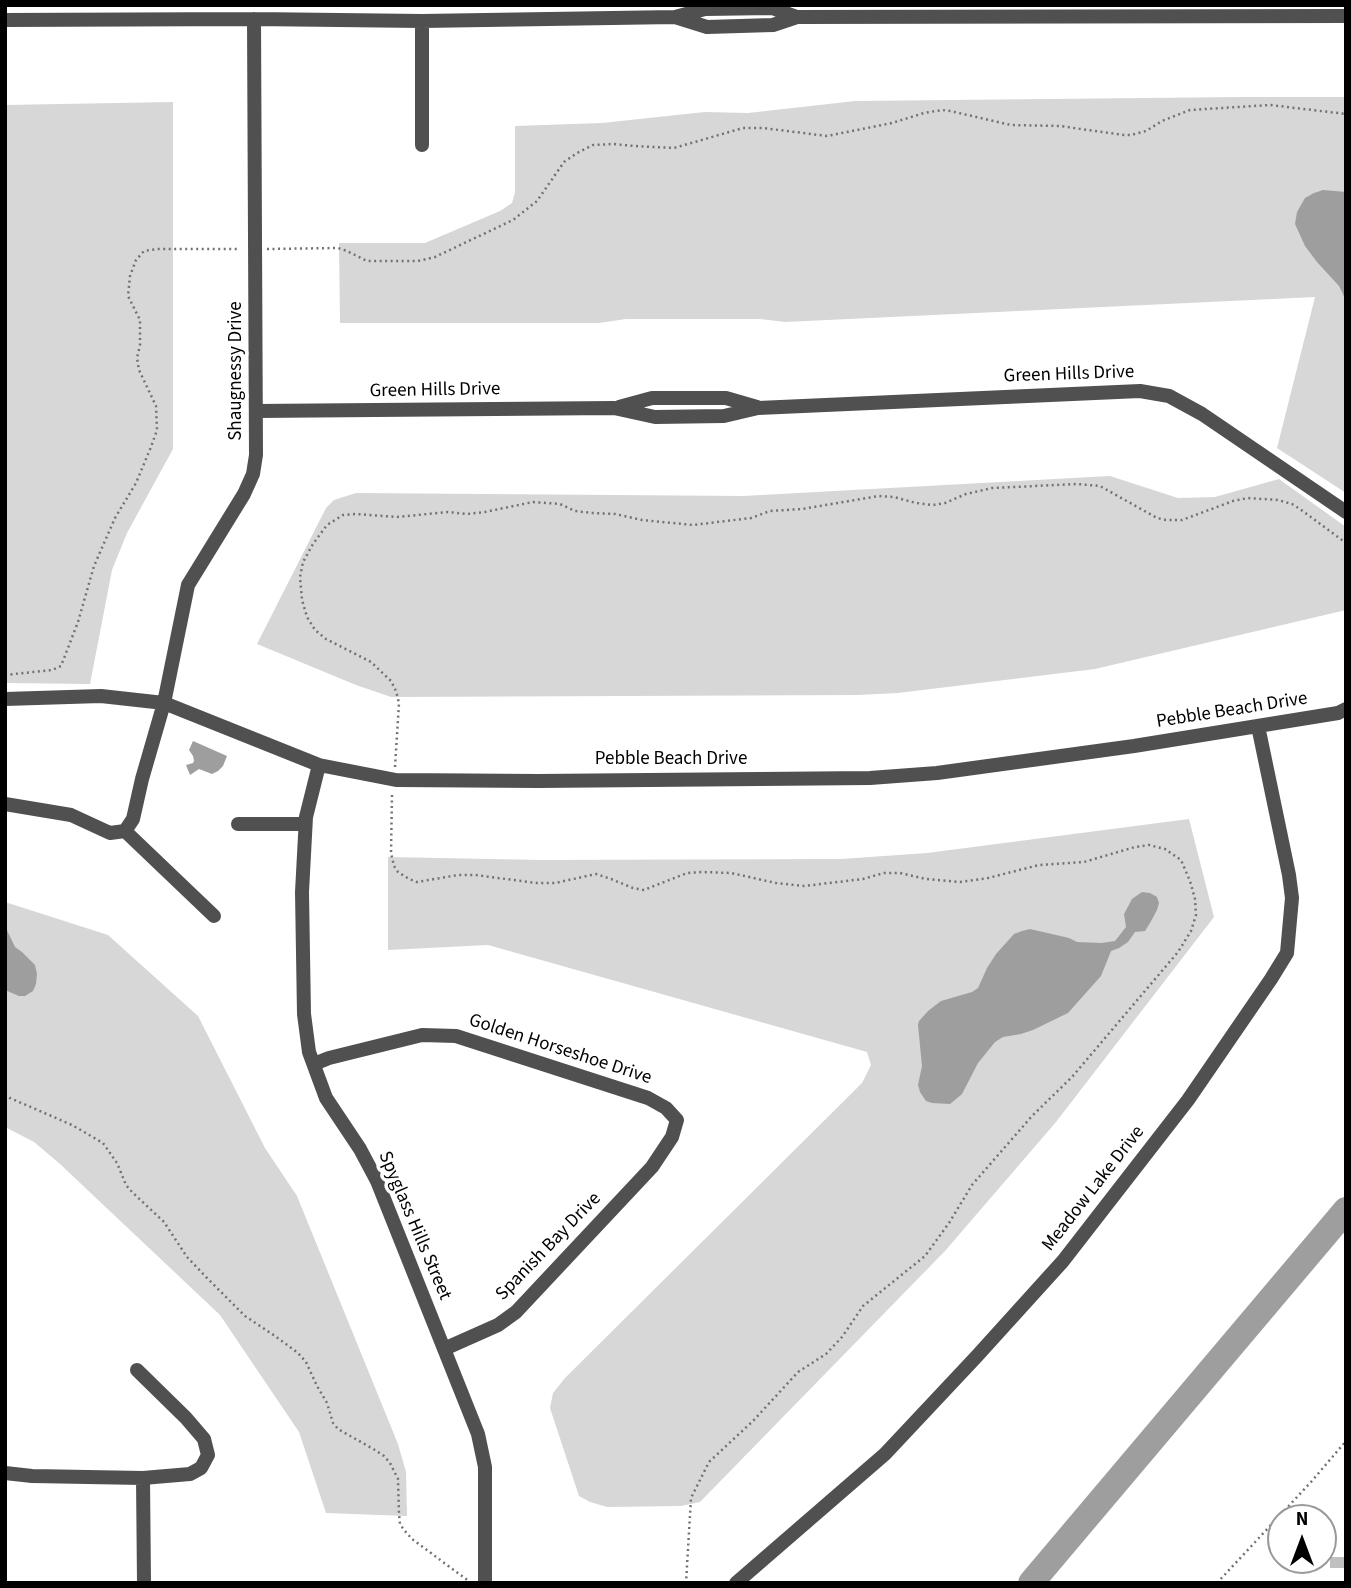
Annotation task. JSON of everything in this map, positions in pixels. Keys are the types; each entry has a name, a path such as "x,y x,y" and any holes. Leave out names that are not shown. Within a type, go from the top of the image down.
{"street":[{"path":"5,20 422,21 675,17 707,27 773,25 797,17 1346,16"},
{"name":"Shaugnessy Drive","path":"125,831 133,819 164,703 188,585 244,494 253,474 256,455 254,19"},
{"path":"422,21 422,145"},
{"name":"Green Hills Drive","path":"256,411 614,408 655,417 724,416 758,408 1140,391 1169,396 1202,414 1346,512"},
{"name":"Pebble Beach Drive","path":"5,699 101,696 164,703 319,765 393,779 870,778 937,773 1134,746 1338,713 1346,709"},
{"name":"Meadow Lake Drive","path":"736,1583 885,1454 1063,1261 1188,1100 1272,979 1287,953 1292,898 1258,726"},
{"name":"Spyglass Hills Street","path":"319,765 305,824 302,892 304,1014 309,1052 326,1098 360,1149 377,1181 478,1434 485,1466 485,1583"},
{"path":"5,804 71,815 110,833 125,831 214,916"},
{"path":"238,824 305,824"},
{"name":"Golden Horseshoe Drive","path":"313,1064 422,1035 456,1036 648,1098 666,1108 677,1120 672,1137 664,1149"},
{"name":"Spanish Bay Drive","path":"444,1349 498,1325 516,1312 652,1167 664,1149"},
{"path":"5,1473 143,1478 190,1474 201,1468 208,1455 204,1439 137,1370"},
{"path":"143,1478 144,1583"}],"path":[{"path":"5,675 61,666 78,622 94,566 115,518 136,483 157,430 156,406 139,370 137,358 140,320 128,296 131,269 144,251 338,248 367,261 418,261 435,257 513,220 537,201 564,162 593,145 674,148 743,128 827,136 942,110 1011,125 1060,126 1124,135 1146,131 1162,121 1190,110 1269,105 1346,114"},
{"path":"686,1583 691,1498 709,1462 753,1422 798,1372 826,1354 842,1337 863,1306 925,1256 972,1185 1032,1116 1072,1077 1178,952 1191,931 1196,915 1190,881 1181,860 1165,849 1149,845 1084,862 1039,865 960,882 884,873 863,879 804,886 731,873 702,872 687,873 644,890 596,874 555,883 475,875 417,882 409,879 394,866 391,852 399,703 396,691 391,681 372,662 326,639 315,630 307,617 300,577 303,562 313,544 327,525 343,515 397,517 448,512 467,514 533,502 560,505 575,511 693,525 726,522 751,518 770,511 802,509 879,496 933,505 992,488 1077,484 1100,486 1157,518 1166,520 1182,520 1248,498 1278,500 1300,509 1346,543"},
{"path":"5,1094 72,1125 103,1143 117,1163 126,1185 164,1222 187,1257 245,1316 306,1362 338,1429 384,1456 390,1463 398,1479 400,1524 404,1530 471,1583"},
{"path":"1217,1583 1346,1441"}],"shaded area":[{"path":"1346,97 1346,493 1277,448 1315,297 785,322 760,319 626,319 599,323 340,323 339,243 425,243 500,211 512,203 515,192 515,126 602,123 705,112 748,113 855,101"},
{"path":"173,102 173,449 127,533 112,570 90,684 5,683 5,105"},
{"path":"1323,190 1346,192 1346,303 1339,286 1305,246 1295,224 1297,212 1305,198"},
{"path":"1110,476 1178,498 1215,497 1279,479 1346,527 1346,610 1095,669 898,693 857,695 391,697 257,644 326,508 334,500 356,493 743,496"},
{"path":"193,741 227,756 218,771 212,774 199,769 190,775 186,765 194,761 189,750"},
{"path":"1189,819 1214,917 1056,1122 945,1251 700,1502 681,1506 607,1507 579,1496 550,1408 553,1393 862,1083 871,1065 867,1052 488,945 388,950 388,857 542,860 841,859 927,853"},
{"path":"1142,892 1157,897 1159,903 1150,923 1145,931 1135,932 1128,942 1111,951 1101,976 1068,1013 1033,1030 1003,1037 995,1042 978,1063 962,1094 950,1104 926,1101 918,1085 922,1066 918,1025 928,1011 941,1001 978,988 996,954 1014,934 1022,931 1030,929 1077,942 1115,941 1126,927 1124,914 1132,899"},
{"path":"5,902 108,935 198,1016 265,1148 297,1196 398,1444 406,1472 407,1516 326,1513 299,1432 220,1315 60,1164 34,1142 5,1127"},
{"path":"5,926 15,947 35,965 36,984 33,991 25,996 5,990"}],"building":[{"path":"1337,1557 1346,1557 1346,1568 1337,1568"}],"waterway":[{"path":"1031,1583 1346,1210"}]}
